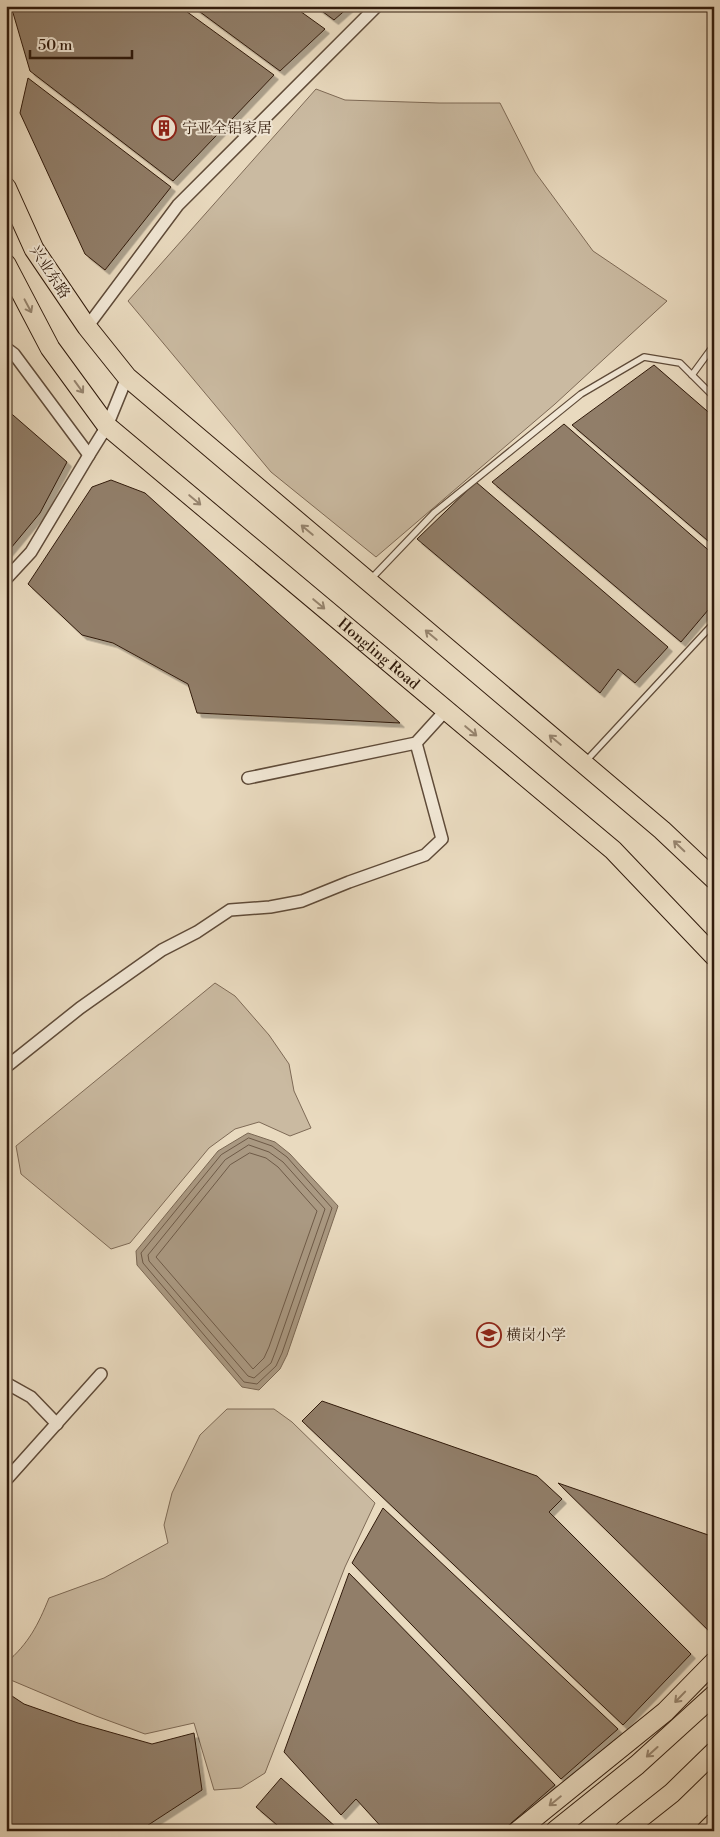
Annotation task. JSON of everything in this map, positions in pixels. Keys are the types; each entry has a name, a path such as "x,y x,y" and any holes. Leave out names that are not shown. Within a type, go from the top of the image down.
{"main road":[{"name":"兴业东路","path":"6,187 34,249 87,326"},
{"name":"Hongling Road","path":"6,264 50,348 106,426 613,850 714,956"},
{"path":"87,326 127,377 662,830 714,879"},
{"path":"518,1831 665,1712 714,1662"},
{"path":"555,1831 638,1765 714,1695"},
{"path":"624,1831 672,1793 714,1752"},
{"path":"706,1831 714,1823"}],"street":[{"path":"87,326 178,205 377,6"},
{"path":"6,348 14,354 89,455"},
{"path":"6,580 31,552 89,455 106,426 127,377"},
{"path":"248,778 416,743 446,710"},
{"path":"6,1067 80,1008 162,950 197,932 230,910 270,907 302,901 425,855 442,840 416,743"},
{"path":"6,1480 101,1374"},
{"path":"6,1384 31,1396 57,1424"}],"lane":[{"path":"692,375 714,344"},
{"path":"369,582 434,513 581,394 644,357 680,363 714,397"},
{"path":"583,763 714,623"}],"shaded area":[{"path":"316,89 345,100 500,103 535,172 593,251 667,301 555,404 376,557 271,472 128,301"},
{"path":"215,983 235,996 269,1035 289,1064 294,1091 311,1128 290,1136 259,1122 235,1129 209,1148 130,1243 111,1249 21,1174 16,1146"},
{"path":"227,1409 274,1409 292,1422 375,1503 345,1567 265,1773 241,1788 214,1790 194,1723 145,1734 96,1716 6,1678 6,1663 21,1648 32,1633 49,1598 104,1578 168,1543 164,1525 172,1493 200,1435"}],"water":[{"path":"248,1133 275,1142 290,1154 338,1206 287,1355 280,1369 259,1390 242,1387 137,1265 136,1251 218,1151"}],"building":[{"name":"宁亚全铝家居","path":"11,6 179,6 274,75 173,181 30,71"},
{"path":"192,6 293,6 325,29 280,71"},
{"path":"315,6 350,6 334,20"},
{"path":"28,78 171,187 105,270 85,254 20,113"},
{"path":"654,365 714,417 714,546 572,425"},
{"path":"6,409 67,462 40,513 6,554"},
{"path":"564,424 714,555 714,603 681,642 492,482"},
{"path":"111,480 145,493 400,723 197,713 188,684 113,643 82,635 28,584 92,487"},
{"path":"476,482 668,647 635,683 618,669 600,693 417,539"},
{"path":"322,1401 537,1476 562,1499 549,1512 691,1654 623,1725 302,1421"},
{"path":"558,1483 714,1537 714,1636"},
{"path":"383,1508 618,1729 561,1779 352,1563"},
{"path":"349,1573 555,1785 502,1831 385,1831 356,1799 341,1815 284,1752"},
{"path":"6,1692 24,1704 78,1723 152,1744 194,1733 202,1790 139,1831 6,1831"},
{"path":"281,1778 337,1828 335,1831 284,1831 256,1807"}],"place":[{"name":"宁亚全铝家居","path":"164,128"},
{"name":"横岗小学","path":"489,1335"}]}
